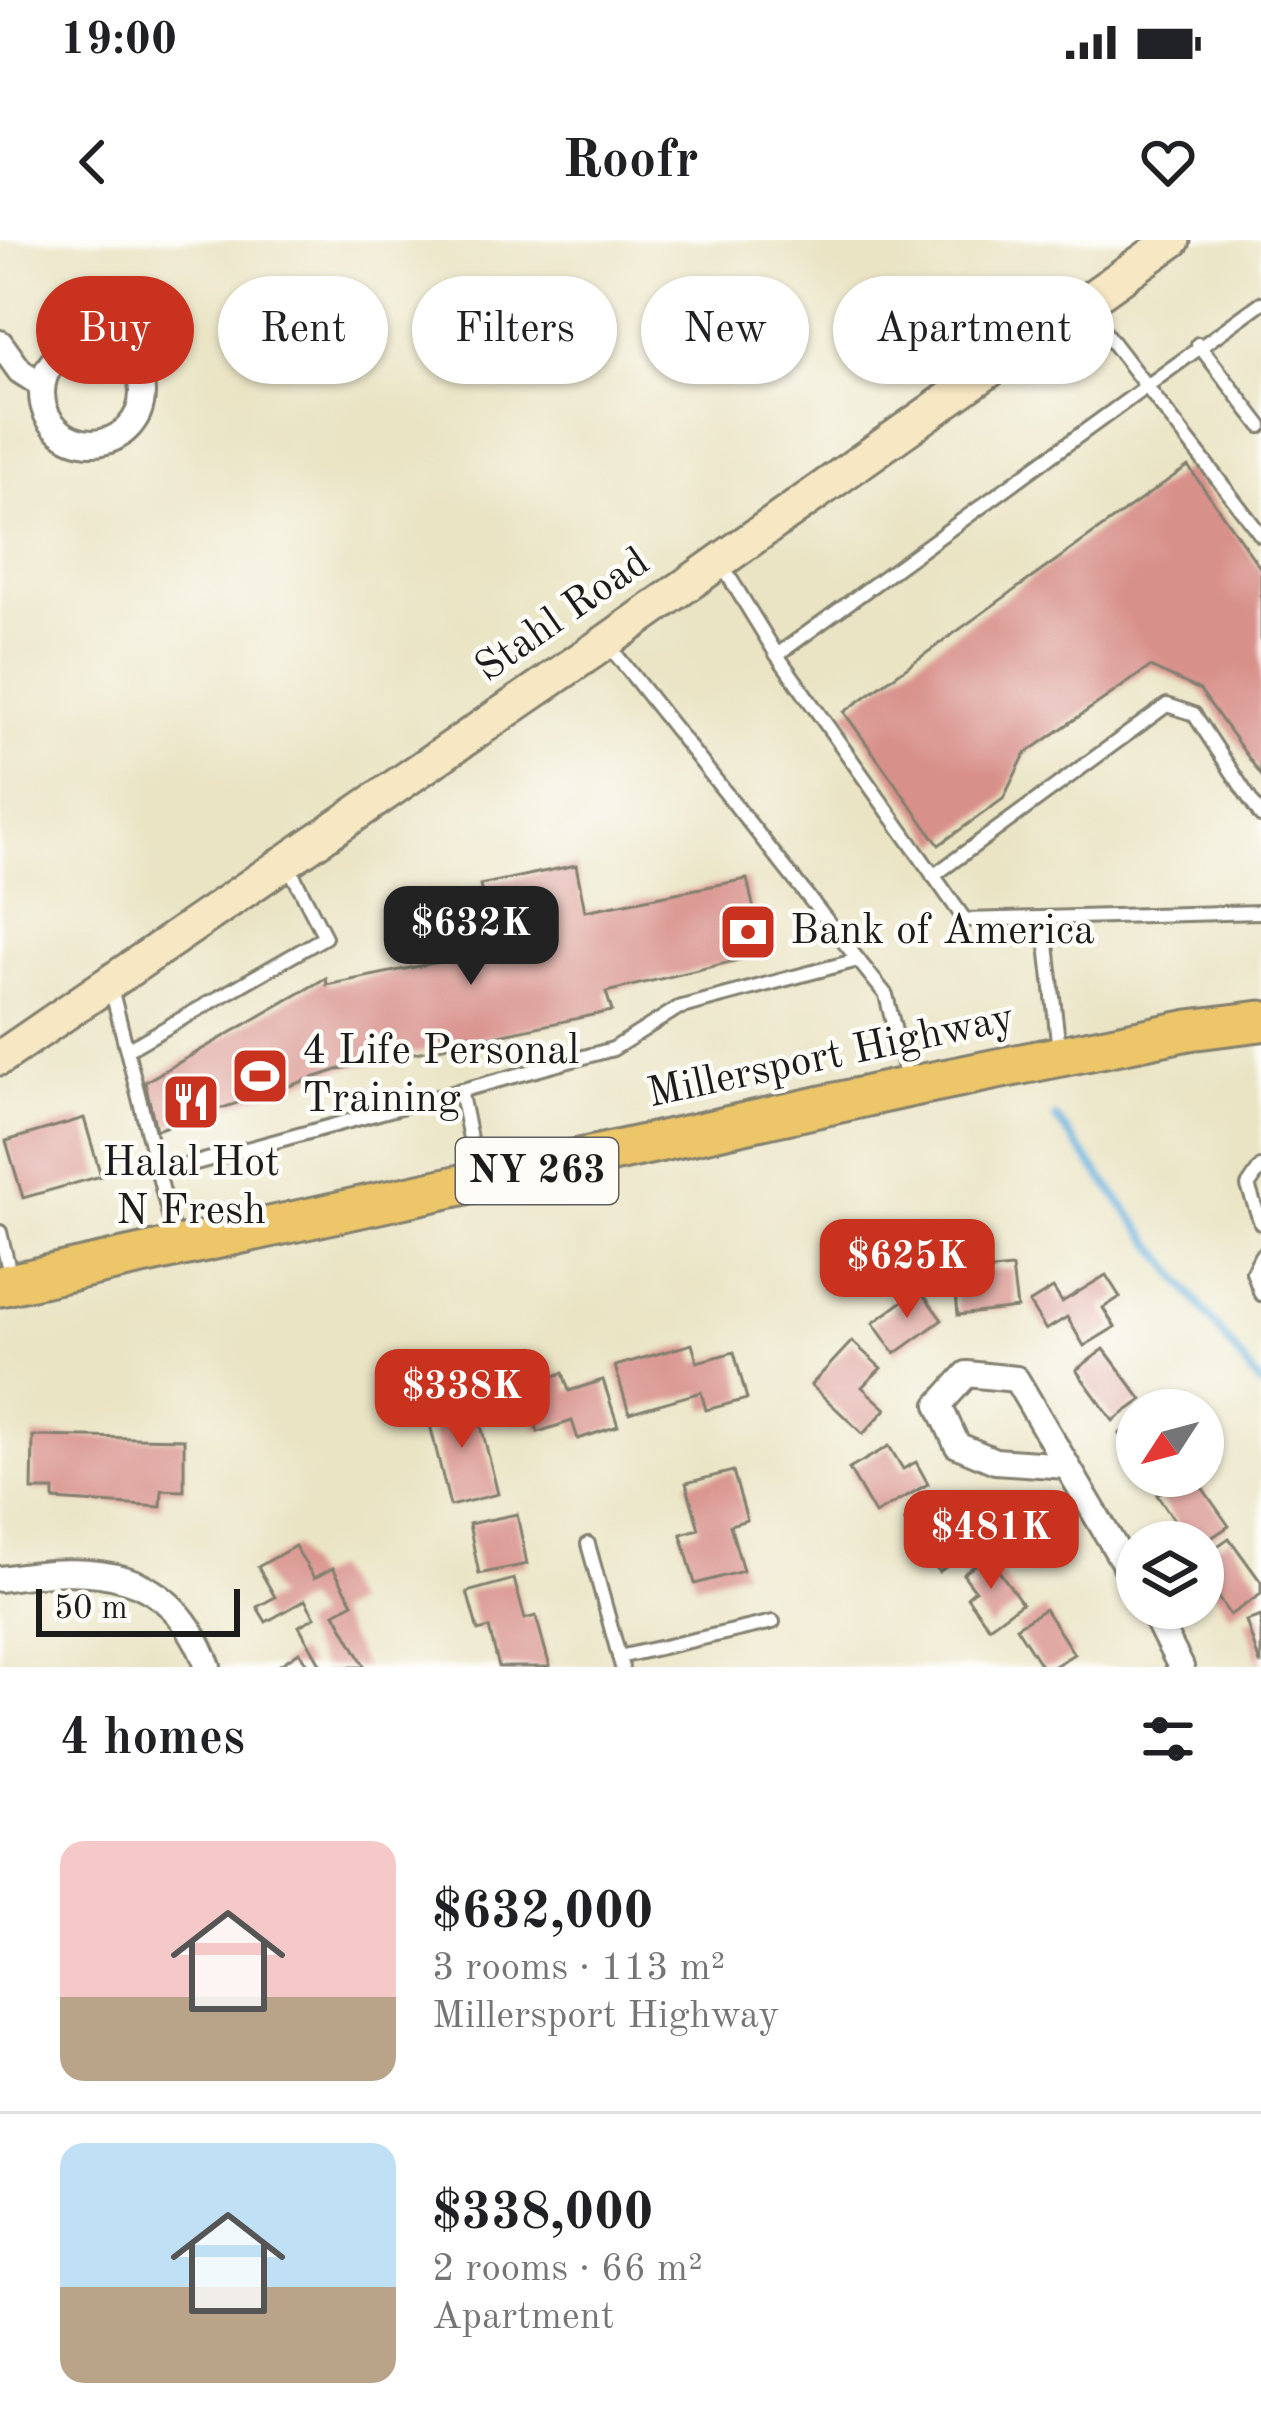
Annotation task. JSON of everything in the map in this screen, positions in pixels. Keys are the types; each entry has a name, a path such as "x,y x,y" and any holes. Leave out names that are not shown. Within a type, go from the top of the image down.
{"main road":[{"name":"Millersport Highway","path":"6,1284 909,1087 1189,1030 1261,1021"}],"street":[{"name":"Stahl Road","path":"1114,281 1173,240"},
{"path":"0,343 20,371 42,385 47,417 58,430 87,443 118,435 139,410 142,394 132,363 104,344 72,347 47,369 42,385"},
{"name":"Stahl Road","path":"0,1058 606,642 969,384"},
{"path":"1067,1466 995,1461 957,1445 939,1405 967,1374 1016,1378 1116,1549"},
{"path":"0,1579 57,1572 127,1577 170,1603 198,1641 208,1667"},
{"path":"1162,1629 1181,1667"}],"lane":[{"path":"777,655 1148,391 1198,344 1261,303"},
{"path":"1198,344 1261,426"},
{"path":"1114,346 1261,535"},
{"path":"719,561 777,655 965,920 1261,912"},
{"path":"606,642 886,995 909,1087"},
{"path":"933,876 1167,705 1194,714 1261,816"},
{"path":"127,1051 325,937 286,862"},
{"path":"1044,918 1060,1057"},
{"path":"159,1173 614,1048 678,1008 858,960"},
{"path":"110,983 178,1250"},
{"path":"460,1090 480,1184"},
{"path":"1261,1167 1248,1186 1261,1223"},
{"path":"0,1232 6,1284"},
{"path":"1261,1256 1253,1272 1261,1294"},
{"path":"588,1544 621,1662 773,1622"}],"building":[{"path":"1188,466 1261,569 1261,775 1200,690 1150,667 1025,754 1003,799 939,845 844,712"},
{"path":"576,865 585,911 747,879 764,954 606,992 612,1011 340,1069 156,1130 145,1082 326,978 327,985 493,951 480,885"},
{"path":"84,1118 101,1176 23,1198 6,1141"},
{"path":"1012,1268 1017,1308 958,1315 954,1274"},
{"path":"1106,1275 1120,1297 1103,1308 1115,1327 1084,1346 1067,1317 1046,1330 1029,1303 1053,1288 1062,1302"},
{"path":"919,1289 942,1320 895,1354 873,1323"},
{"path":"852,1341 881,1368 862,1387 886,1409 863,1434 811,1385"},
{"path":"692,1344 697,1362 734,1352 747,1399 706,1410 701,1392 629,1413 615,1366"},
{"path":"1104,1349 1134,1389 1116,1389 1116,1419 1113,1421 1076,1370"},
{"path":"563,1373 569,1391 603,1380 618,1426 578,1439 572,1421 538,1432 523,1386"},
{"path":"474,1397 498,1494 450,1506 426,1408"},
{"path":"33,1436 184,1439 184,1491 162,1490 161,1507 54,1500 54,1490 32,1490"},
{"path":"889,1446 903,1469 916,1462 928,1484 875,1514 849,1469"},
{"path":"733,1471 747,1520 730,1525 743,1571 695,1584 681,1534 699,1529 686,1483"},
{"path":"1158,1497 1209,1497 1229,1526 1224,1529 1224,1521 1175,1521"},
{"path":"939,1498 973,1548 939,1572 905,1521"},
{"path":"517,1514 527,1564 479,1574 469,1524"},
{"path":"1229,1538 1261,1582 1261,1594 1230,1615 1224,1606 1224,1541"},
{"path":"295,1546 314,1578 333,1568 353,1603 335,1613 365,1667 322,1667 299,1626 315,1617 305,1600 266,1622 257,1607 275,1597 258,1567"},
{"path":"988,1556 1022,1603 989,1627 967,1597 975,1590 963,1574"},
{"path":"514,1579 525,1619 536,1616 550,1667 499,1667 489,1628 478,1631 467,1592"},
{"path":"1045,1609 1074,1654 1053,1667 1042,1667 1016,1627"},
{"path":"1261,1616 1261,1664 1260,1664 1246,1621"},
{"path":"299,1652 309,1667 277,1667"}],"waterway":[{"path":"1056,1118 1261,1385"}],"place":[{"name":"Bank of America","path":"748,932"},
{"name":"4 Life Personal Training","path":"260,1076"},
{"name":"Halal Hot N Fresh","path":"191,1102"}]}
